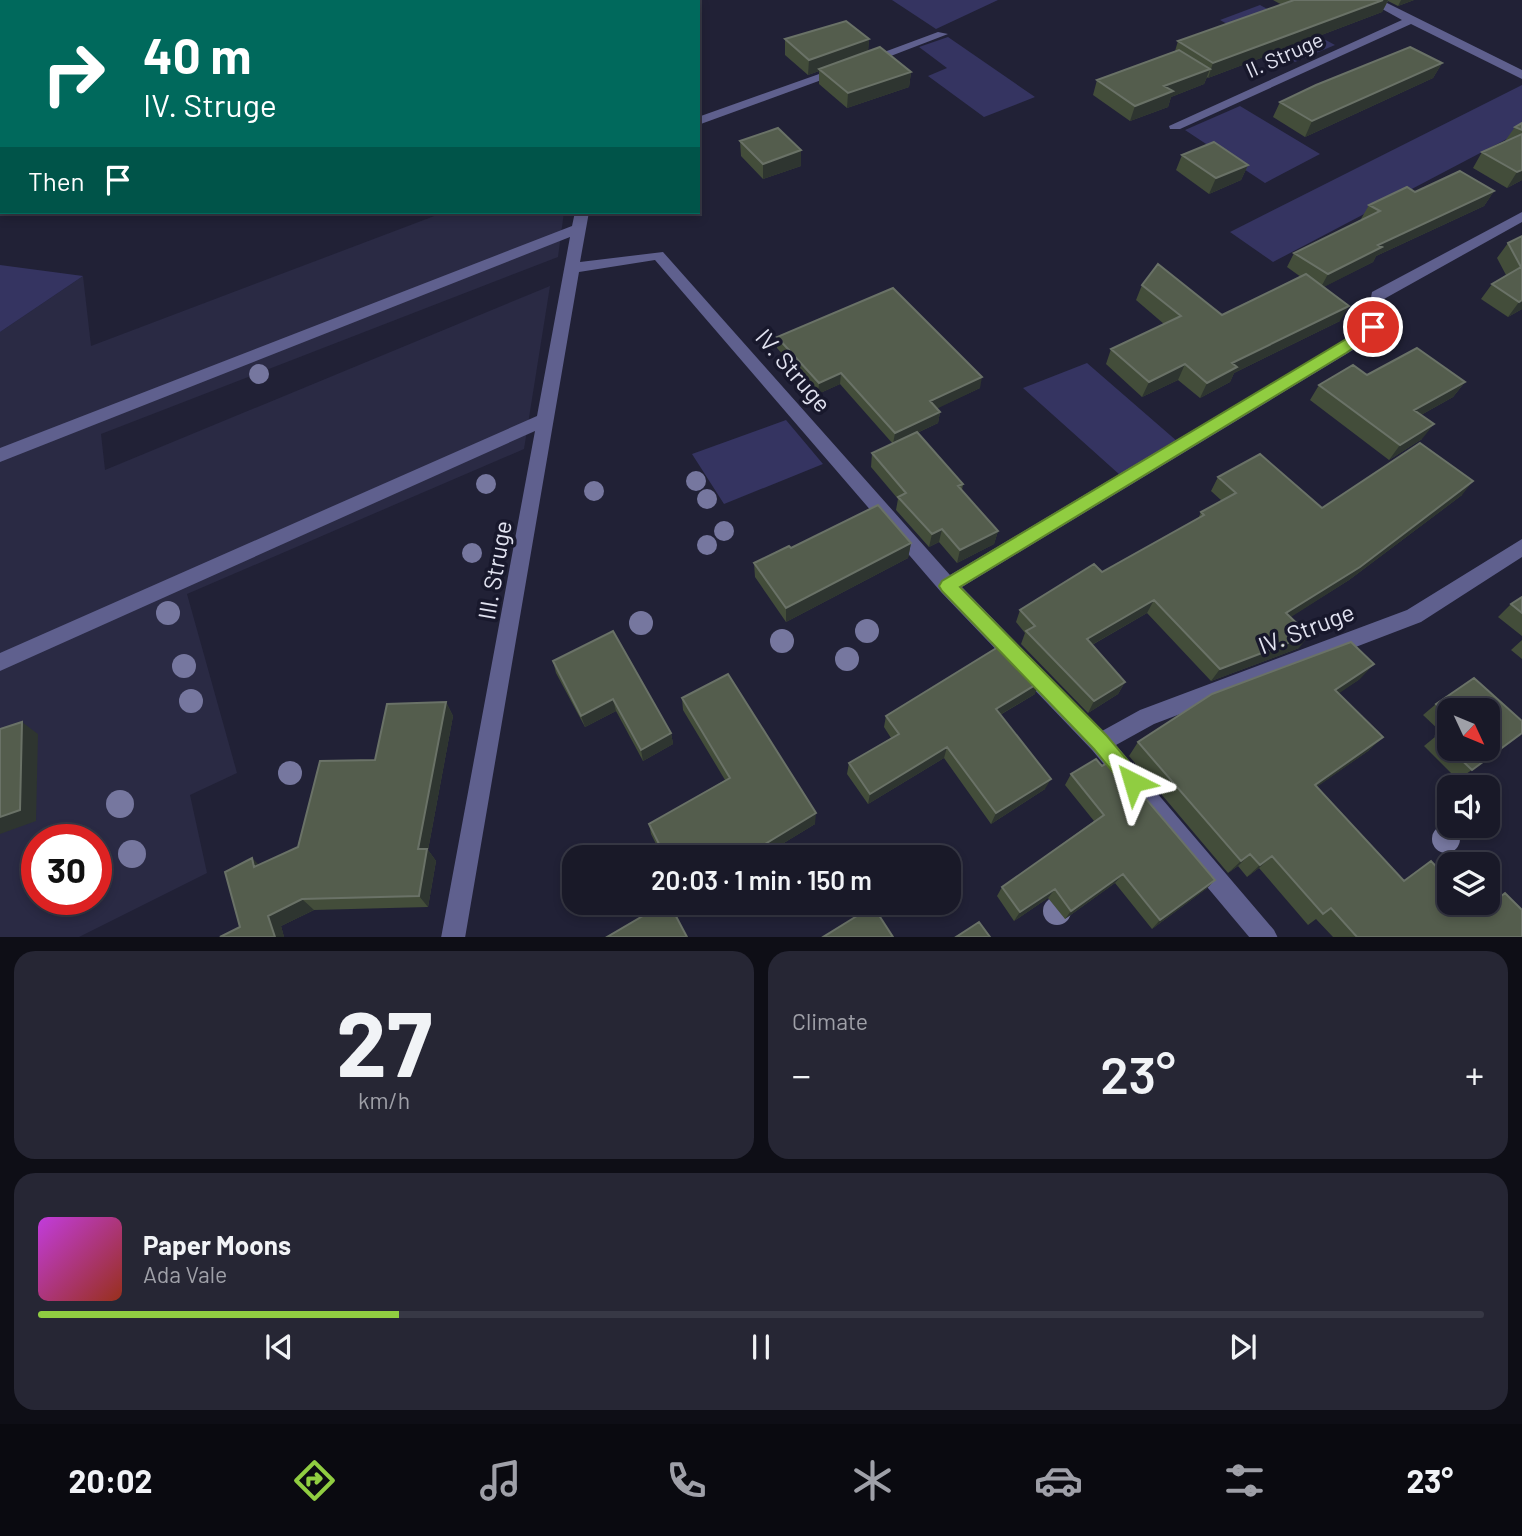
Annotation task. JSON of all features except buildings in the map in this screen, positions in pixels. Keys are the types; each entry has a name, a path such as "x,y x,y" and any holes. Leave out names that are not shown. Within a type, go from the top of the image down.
{"street":[{"path":"1372,0 1522,75"},
{"name":"II. Struge","path":"1175,126 1410,20"},
{"path":"700,120 942,34"},
{"path":"948,586 1341,350 1373,327 1377,296 1522,216"},
{"path":"0,455 580,220"},
{"name":"III. Struge","path":"453,937 580,220"},
{"name":"IV. Struge","path":"572,268 658,255 948,586 1100,743 1266,937"},
{"path":"0,662 546,419"},
{"name":"IV. Struge","path":"1100,743 1147,717 1413,616 1522,547"}],"shaded area":[{"path":"892,0 998,0 936,29"},
{"path":"1260,5 1335,45 1295,62 1220,20"},
{"path":"948,37 1035,97 984,117 928,76 947,68 919,47"},
{"path":"1522,85 1522,131 1273,262 1230,232"},
{"path":"1240,106 1320,154 1265,183 1185,130"},
{"path":"440,214 564,214 558,257 101,434 105,470 550,286 524,449 187,594 237,773 190,795 207,873 79,937 0,937 0,332 83,276 91,346"},
{"path":"0,265 83,276 0,332"},
{"path":"1087,363 1178,442 1120,475 1023,388"},
{"path":"786,420 823,464 724,504 692,454"}],"route":[{"path":"1133,782 1100,743 948,586 1341,350 1373,327"}]}
